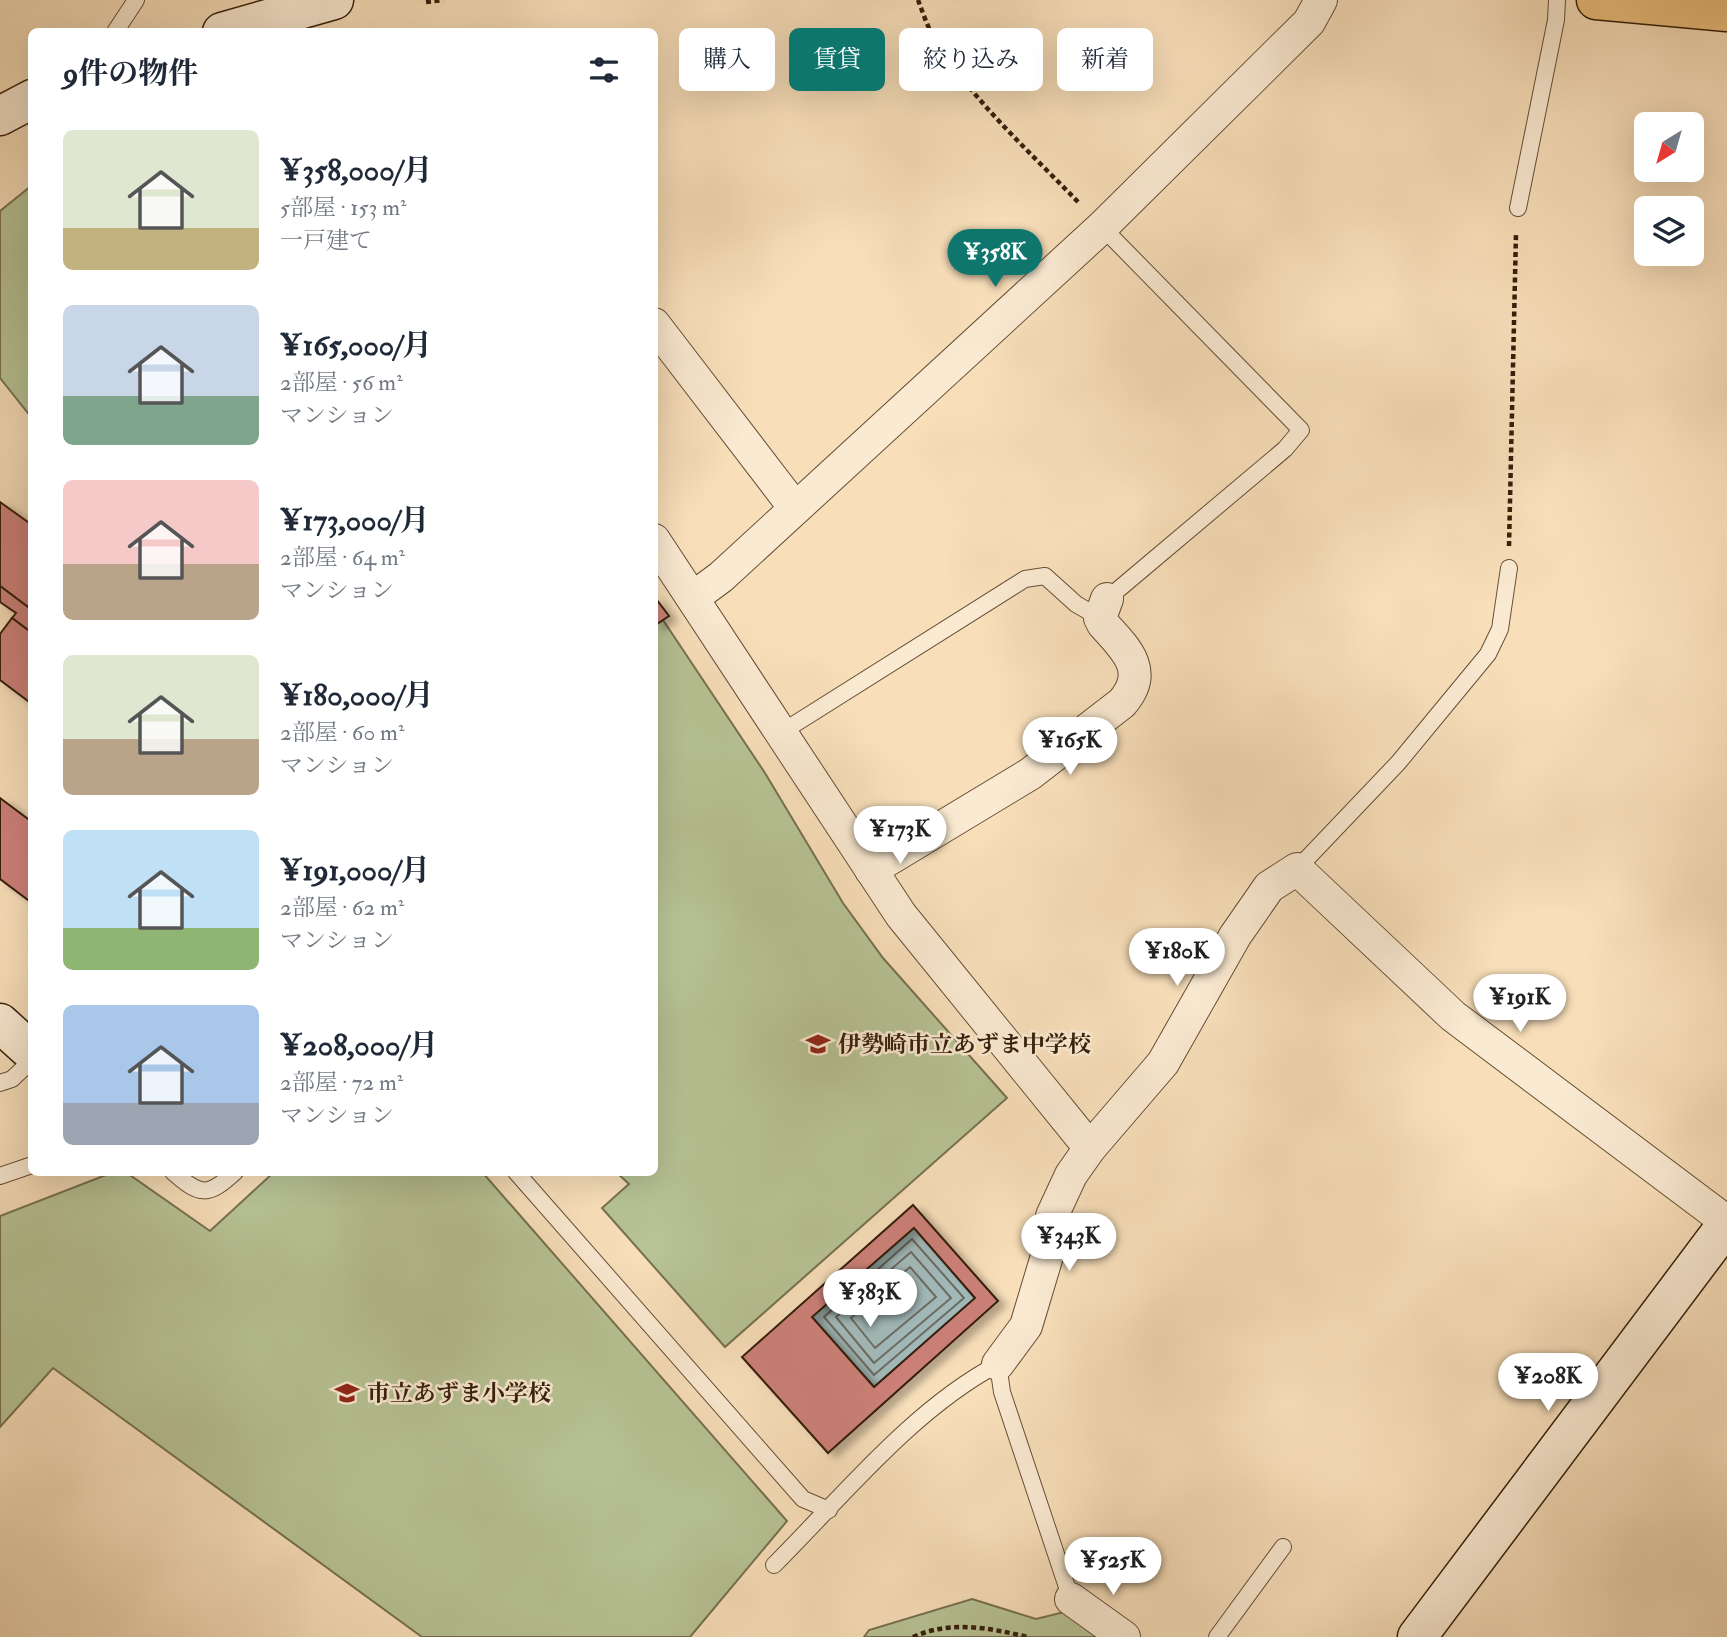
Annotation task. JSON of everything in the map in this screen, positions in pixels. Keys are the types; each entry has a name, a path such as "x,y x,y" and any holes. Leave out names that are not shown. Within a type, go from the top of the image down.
{"main road":[{"path":"1597,0 1727,12"}],"street":[{"path":"694,597 1102,227 1308,22 1321,0"},
{"path":"238,28 316,9"},
{"path":"658,329 795,508"},
{"path":"658,546 901,915 1090,1148"},
{"path":"871,870 983,804 1078,740 1133,691 1135,667 1103,608"},
{"path":"998,1364 1026,1326 1047,1256 1052,1216 1071,1175 1090,1148 1163,1063 1235,936 1269,887 1297,869 1453,1016 1727,1223 1417,1637"},
{"path":"0,1023 28,1048"},
{"path":"1071,1599 1124,1637"}],"lane":[{"path":"118,28 136,0"},
{"path":"1518,208 1556,20 1557,0"},
{"path":"782,732 1025,579 1045,576 1076,604 1103,608 1285,449 1301,430 1102,227"},
{"path":"1297,869 1398,763 1488,654 1500,629 1509,568"},
{"path":"0,1083 12,1079 28,1064"},
{"path":"0,1176 28,1166"},
{"path":"178,1176 196,1190 208,1192 219,1187 230,1176"},
{"path":"520,1176 803,1499 829,1510"},
{"path":"774,1564 926,1413 965,1381 998,1364 1002,1392 1071,1599"},
{"path":"1217,1637 1283,1547"}],"path":[{"path":"426,2 443,0"},
{"path":"918,0 934,38 954,67 1012,134 1102,227"},
{"path":"1509,568 1518,208"},
{"path":"913,1637 951,1626 984,1626 1028,1637"}],"green space":[{"path":"28,188 28,413 0,378 0,211"},
{"name":"伊勢崎市立あずま中学校","path":"663,620 765,773 843,903 883,958 1007,1098 725,1347 602,1208 629,1184 620,1176 658,1176 658,623"},
{"name":"市立あずま小学校","path":"103,1176 131,1176 210,1231 270,1176 486,1176 787,1521 690,1637 422,1637 53,1368 0,1427 0,1216"},
{"path":"972,1599 1036,1619 1064,1612 1099,1637 864,1637 869,1630"}],"water":[{"path":"914,1228 975,1298 874,1387 812,1317"}],"building":[{"path":"0,502 28,522 28,607 0,586"},
{"path":"0,586 28,607 28,630 12,618 16,613 0,602"},
{"path":"658,601 669,616 658,623"},
{"path":"12,618 28,630 28,701 0,680 0,634"},
{"path":"0,798 28,819 28,900 0,879"},
{"path":"913,1205 998,1301 828,1453 742,1357","holes":["914,1228 975,1298 874,1387 812,1317"]}],"place":[{"name":"伊勢崎市立あずま中学校","path":"818,1044"},
{"name":"市立あずま小学校","path":"347,1393"}]}
